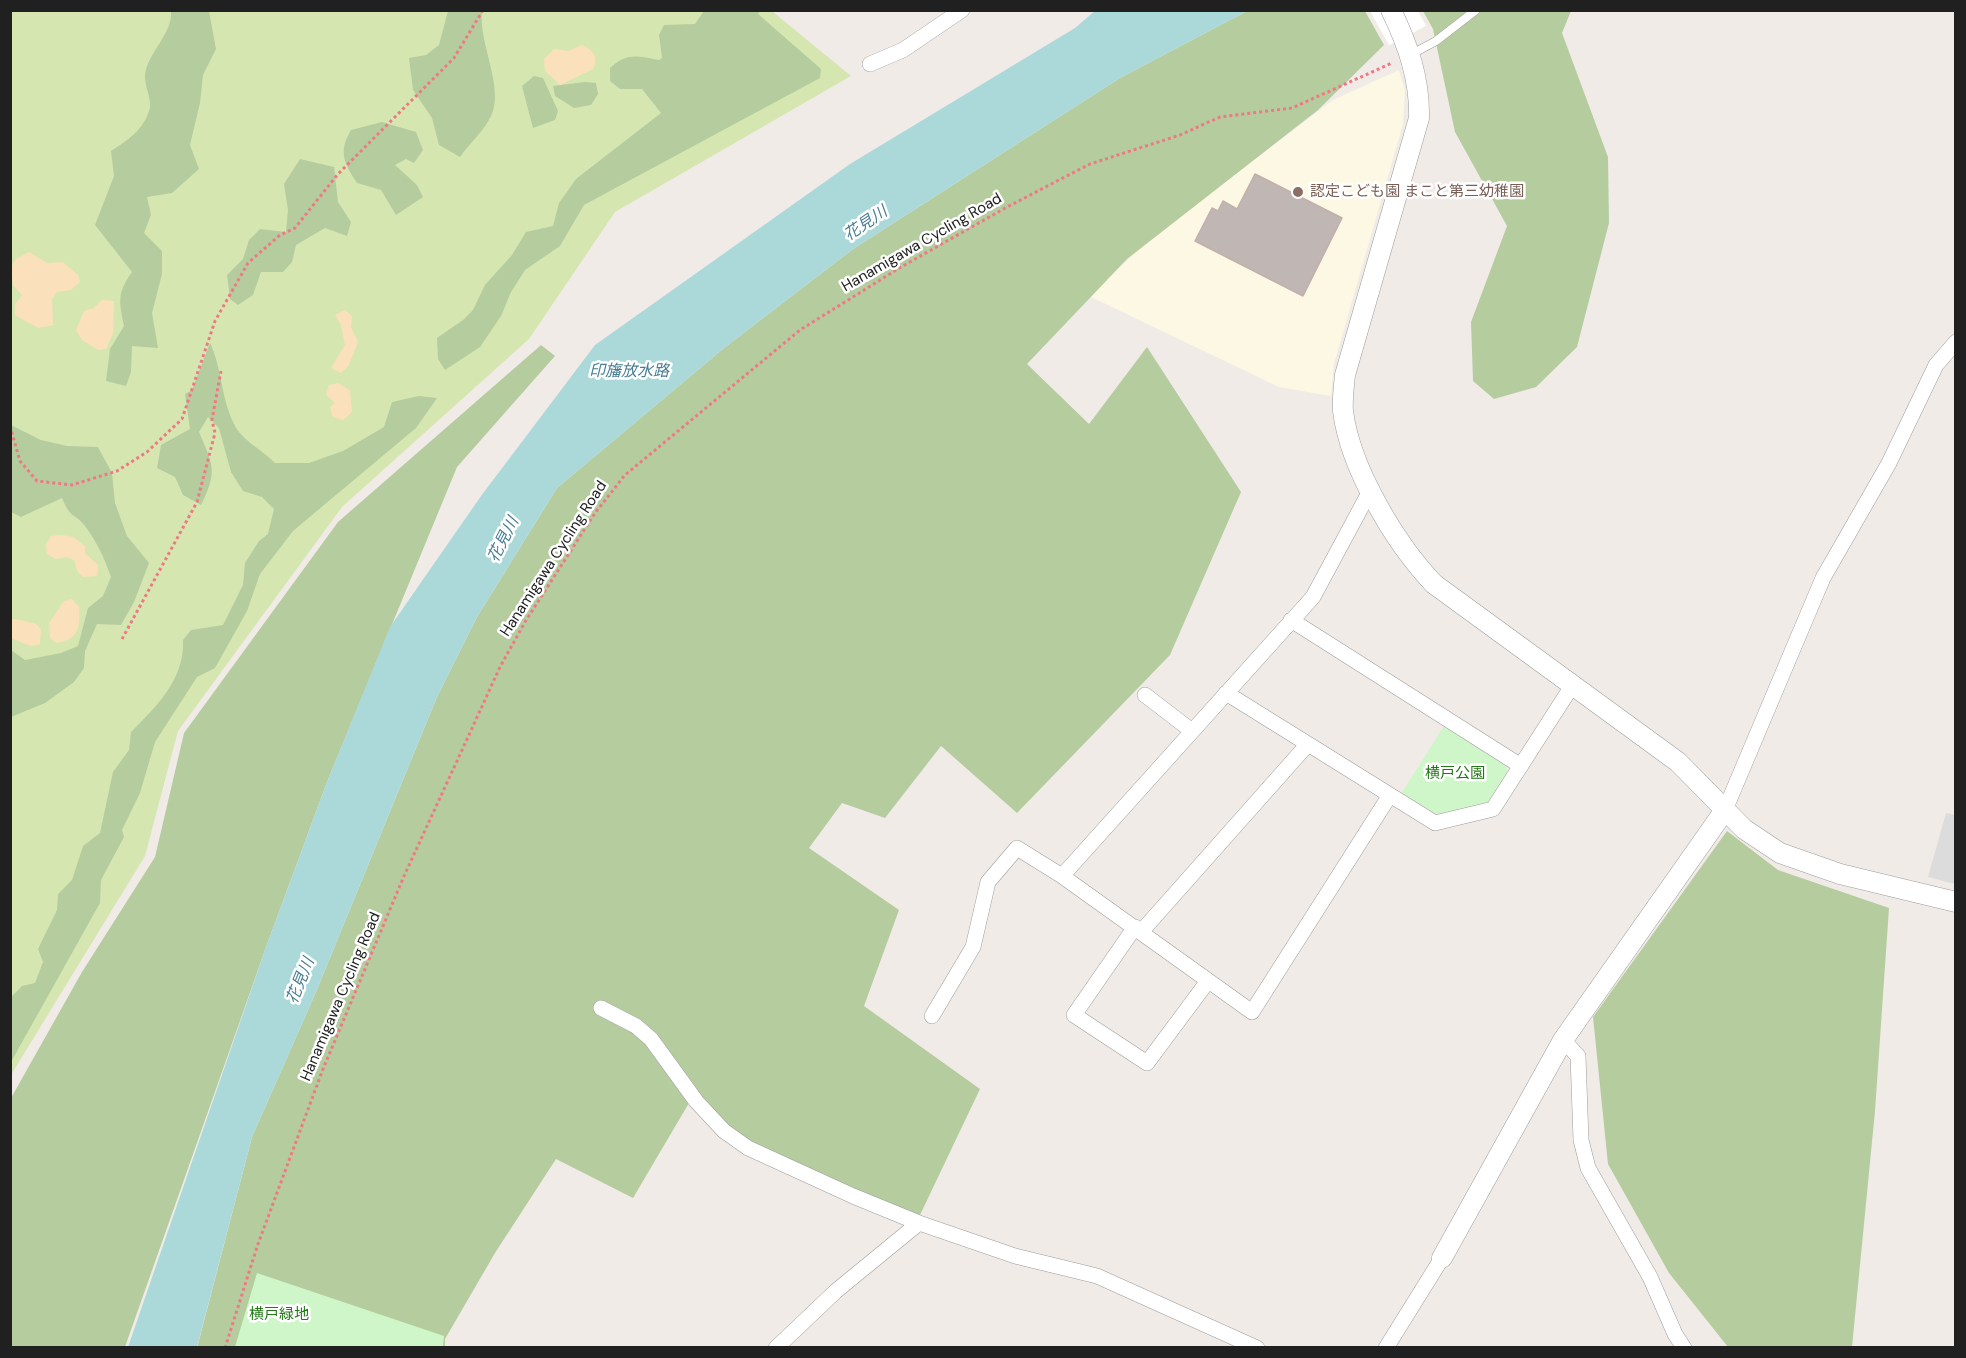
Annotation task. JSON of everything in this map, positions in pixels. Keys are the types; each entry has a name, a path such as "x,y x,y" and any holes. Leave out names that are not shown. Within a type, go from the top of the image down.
{"street":[{"path":"870,64 903,50 962,10"},
{"path":"1391,10 1404,51 1417,80 1419,118 1345,375 1343,410 1351,448 1370,491 1418,567 1434,584 1678,762 1744,829 1780,852 1840,874 1956,902"},
{"path":"1386,1347 1442,1258 1563,1040 1725,810 1823,578 1888,463 1936,365 1956,342"},
{"path":"1062,876 1313,597 1370,491"},
{"path":"1291,620 1521,766"},
{"path":"1226,693 1435,823 1493,809 1572,686"},
{"path":"1145,695 1192,731"},
{"path":"1208,981 1147,1063 1074,1015 1138,930 1308,744"},
{"path":"932,1016 974,947 988,882 1017,848 1062,876 1252,1012 1390,795"},
{"path":"601,1008 636,1026 651,1039 696,1101 724,1131 748,1148 853,1197 919,1223 1015,1256 1097,1276 1257,1347"},
{"path":"1563,1040 1578,1056 1581,1140 1588,1168 1650,1277 1684,1347"},
{"path":"776,1347 836,1291 919,1223"}],"lane":[{"path":"1404,51 1436,41 1476,10"}],"path":[{"path":"10,426 20,461 37,481 72,485 117,471 147,452 182,419 215,321 248,263 280,235 296,228 338,174 454,58 483,10"},
{"name":"Hanamigawa Cycling Road","path":"225,1347 258,1244 323,1069 404,876 486,697 525,621 595,513 626,475 801,330 901,267 1007,207 1090,164 1180,135 1220,117 1292,108 1404,51"},
{"path":"122,639 197,502 215,433 212,420 221,371"}],"shaded area":[{"name":"認定こども園 まこと第三幼稚園","path":"1399,70 1405,91 1403,124 1334,364 1331,396 1279,387 1089,296 1150,239 1333,100"},
{"path":"1946,813 1955,815 1955,884 1928,877"}],"green space":[{"path":"11,11 772,11 851,76 615,212 529,339 342,507 178,731 145,856 11,1075"},
{"path":"171,11 209,11 216,49 203,75 200,103 190,145 199,169 172,193 147,197 151,215 144,233 162,251 162,274 152,313 158,348 132,346 131,372 126,386 106,381 110,349 124,326 120,303 122,292 132,272 95,225 114,176 111,151 135,133 148,115 150,103 145,74 151,58 165,35 171,19"},
{"path":"448,11 482,11 484,37 495,93 494,105 488,122 460,157 439,145 432,118 413,90 409,58 426,55 439,45"},
{"path":"704,11 760,11 758,14 821,69 820,78 584,205 560,246 525,270 511,292 501,316 480,347 445,370 438,359 437,338 473,310 485,285 512,255 526,232 553,226 559,203 576,179 661,113 642,89 620,89 610,81 610,68 627,57 659,60 662,58 659,35 664,25 695,24"},
{"path":"1247,11 1365,11 1384,45 1318,110 1127,259 1027,364 1089,424 1147,347 1241,492 1170,655 1017,813 941,746 885,818 842,803 809,848 899,910 864,1006 980,1089 920,1215 780,1166 689,1103 633,1198 556,1159 495,1253 445,1339 445,1347 197,1348 252,1137 316,992 437,697 477,617 557,488 724,348 853,249 1120,78"},
{"path":"1423,11 1571,11 1562,33 1608,157 1609,223 1577,347 1536,387 1494,399 1473,381 1471,322 1507,226 1455,132 1433,29"},
{"path":"534,76 543,78 558,111 555,120 533,128 522,86"},
{"path":"596,83 598,94 591,105 574,108 555,96 553,86"},
{"path":"382,122 416,132 423,150 414,163 406,159 395,165 417,185 423,197 396,215 381,190 357,183 344,157 345,145 351,130"},
{"path":"300,159 334,167 338,202 351,222 347,236 325,228 296,245 292,262 283,272 261,272 253,295 238,305 230,299 227,275 243,259 249,240 260,229 286,232 288,210 284,184"},
{"path":"210,343 226,404 234,424 247,440 275,463 309,463 343,451 384,427 392,402 419,396 437,398 416,428 293,531 260,574 247,611 215,668 197,677 155,742 140,793 122,830 124,837 101,880 100,903 11,1062 11,997 22,986 35,983 43,962 38,949 57,910 58,894 72,880 83,846 100,833 113,772 129,750 131,732 150,713 174,680 182,654 183,640 191,630 223,625 243,585 245,563 259,541 268,534 274,509 262,497 243,491 231,472 219,428 208,417 199,432 208,453 212,476 201,505 183,495 175,477 157,468 161,445 190,429 185,394 192,390"},
{"path":"541,345 555,356 457,467 327,782 265,950 125,1347 11,1348 11,1098 82,972 155,857 184,733 338,522"},
{"path":"11,425 41,440 67,446 98,447 112,473 115,503 127,536 149,563 134,602 121,625 97,624 85,651 84,668 74,682 45,703 11,717 11,650 25,660 61,653 78,646 88,608 103,596 111,577 93,538 85,526 70,513 62,498 21,517 11,512"},
{"name":"横戸公園","path":"1444,726 1506,764 1508,775 1493,802 1435,815 1401,794"},
{"path":"1727,831 1778,870 1889,908 1875,1111 1852,1347 1728,1347 1669,1273 1608,1164 1593,1017"},
{"name":"横戸緑地","path":"257,1273 444,1336 443,1347 235,1347"}],"sand":[{"path":"582,45 594,54 593,69 560,85 545,71 544,59 554,49 568,51"},
{"path":"29,252 47,263 63,262 78,275 80,282 71,290 57,292 52,299 53,325 38,328 15,315 15,304 22,295 13,285 11,267 16,259"},
{"path":"102,300 114,301 113,333 106,349 98,350 82,340 76,330 84,311 94,308"},
{"path":"345,310 352,316 351,327 358,342 349,365 341,373 331,368 345,345 341,325 335,315"},
{"path":"338,383 350,390 352,412 343,420 333,417 330,407 335,403 326,395 329,385"},
{"path":"51,536 73,537 85,546 85,553 98,565 97,576 83,577 77,571 75,561 67,557 56,559 47,554 46,544"},
{"path":"72,599 79,607 77,631 70,638 56,643 50,638 49,623 64,601"},
{"path":"11,620 36,624 41,629 40,644 31,646 11,638"}],"water":[{"name":"印旛放水路","path":"1096,10 1247,11 1120,78 853,249 724,348 557,488 477,617 437,697 316,992 252,1137 197,1347 128,1347 265,950 327,782 390,627 481,496 595,345 850,164 1075,28"}],"pier":[{"path":"1370,11 1418,11 1426,26 1389,45"}],"building":[{"path":"1255,174 1342,218 1303,296 1195,241 1212,208 1218,211 1223,201 1237,209"}],"place":[{"name":"認定こども園 まこと第三幼稚園","path":"1298,192"}],"water label":[{"name":"花見川","path":"866,224"},
{"name":"花見川","path":"504,540"},
{"name":"花見川","path":"301,981"}]}
